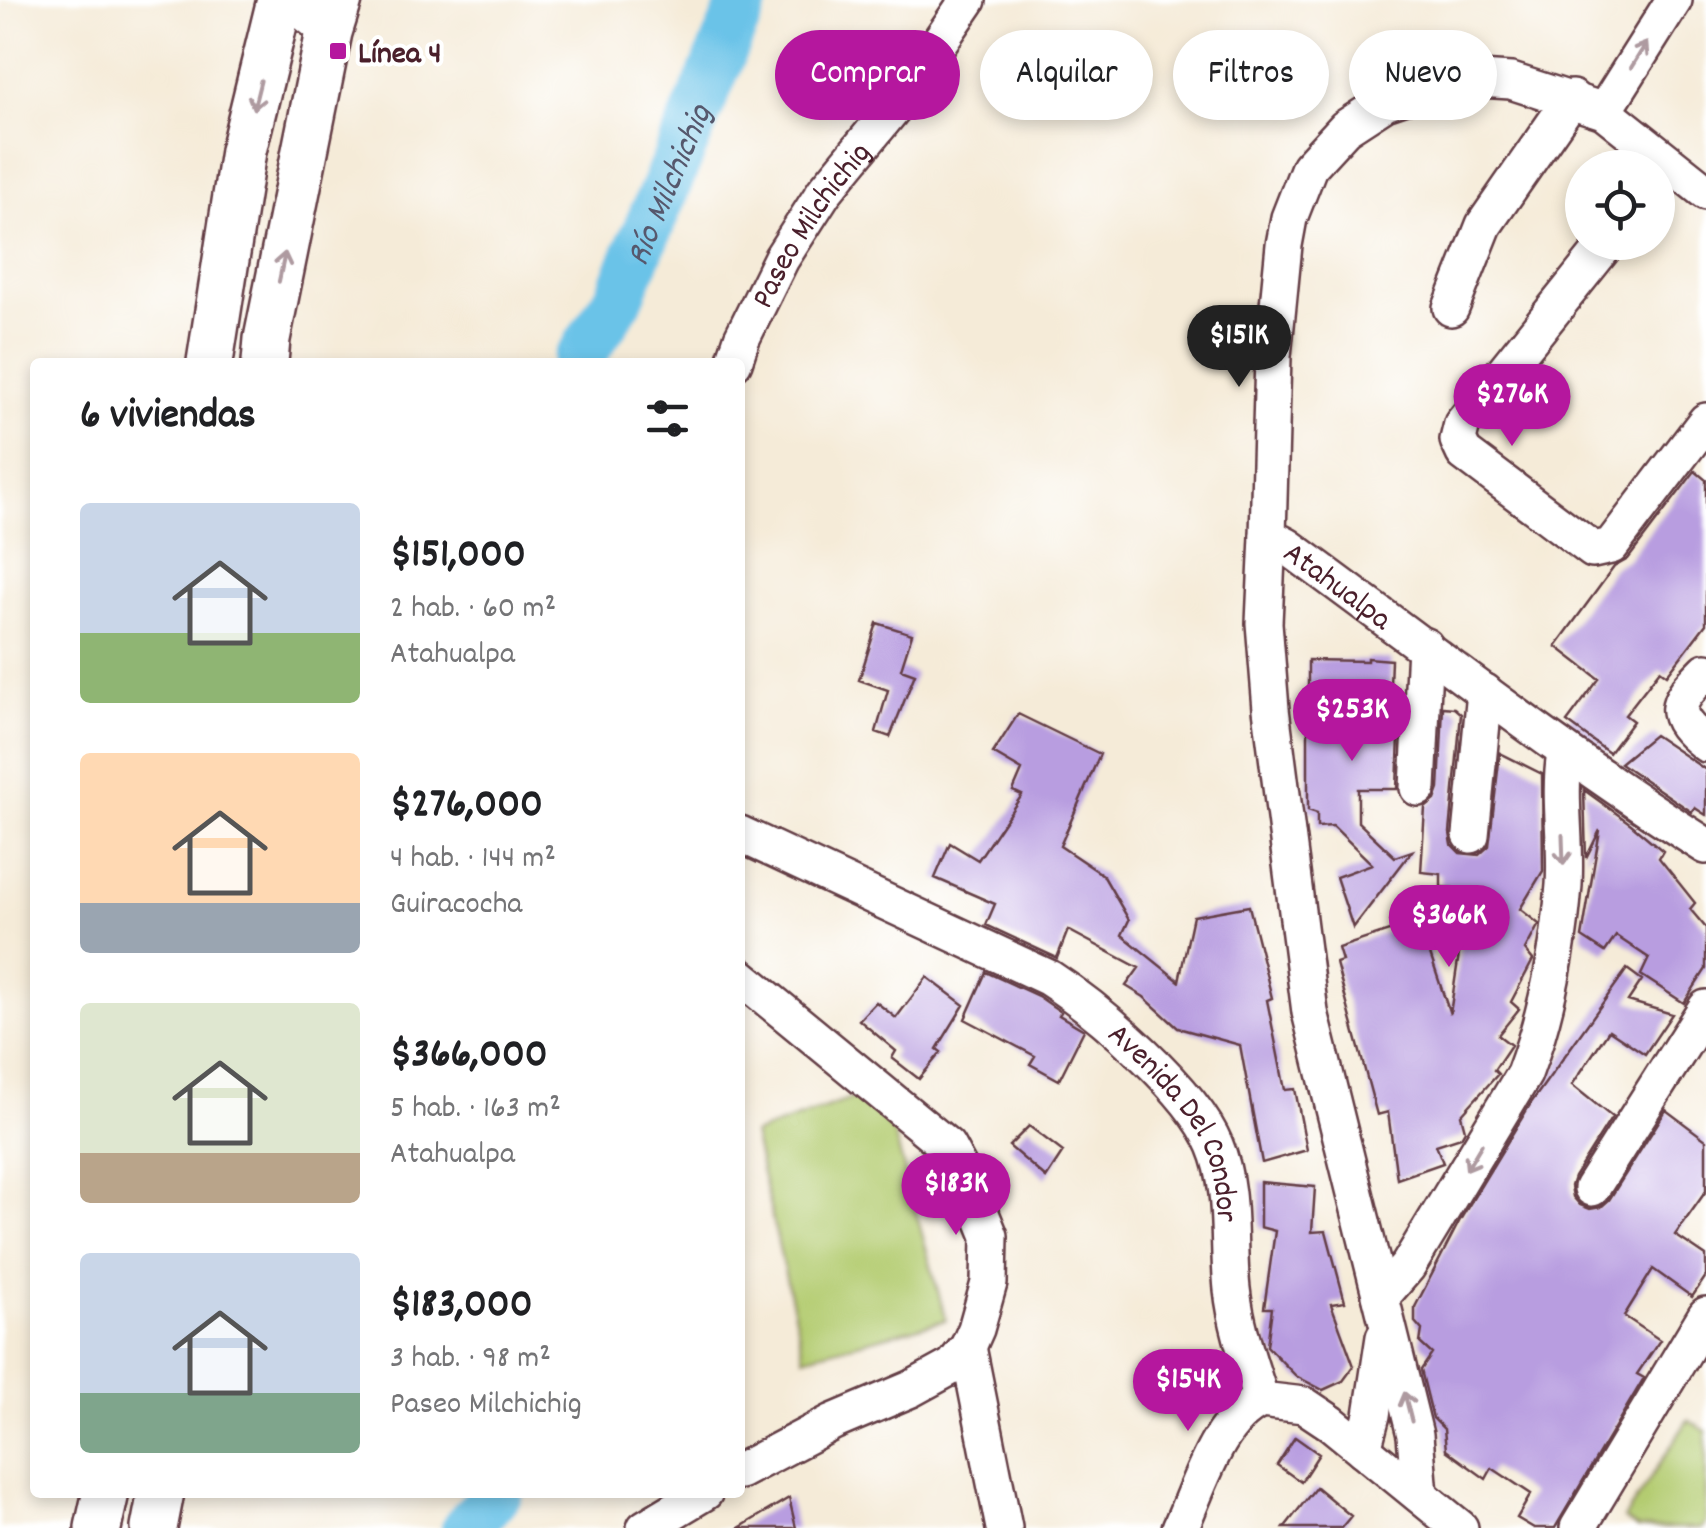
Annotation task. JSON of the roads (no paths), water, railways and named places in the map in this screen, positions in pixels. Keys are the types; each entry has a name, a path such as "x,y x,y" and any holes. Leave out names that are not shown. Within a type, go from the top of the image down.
{"main road":[{"path":"211,358 243,151 280,0"},
{"path":"266,358 334,16"},
{"path":"98,1528 105,1498"},
{"path":"154,1528 160,1498"}],"street":[{"path":"289,0 334,16"},
{"name":"Paseo Milchichig","path":"735,358 781,259 824,192 899,102 968,0"},
{"path":"1451,308 1484,225 1674,0"},
{"name":"Atahualpa","path":"1639,150 1588,104 1511,81 1440,82 1384,102 1344,128 1309,168 1289,218 1270,412 1268,536 1424,646 1565,754 1693,838"},
{"name":"Atahualpa","path":"1675,178 1706,192"},
{"path":"1594,260 1462,424 1458,440 1464,453 1593,550 1602,549 1611,546 1706,421"},
{"path":"1268,536 1264,623 1271,709 1310,1012 1415,1435 1420,1495"},
{"path":"1418,788 1424,646"},
{"path":"1706,672 1683,694 1678,710 1682,725 1706,744"},
{"path":"1472,835 1484,692"},
{"path":"1363,1448 1372,1415 1383,1309 1524,1074 1537,1039 1550,988 1564,882 1560,785 1565,754"},
{"name":"Avenida Del Condor","path":"745,836 1049,978 1109,1024 1198,1112 1217,1148 1228,1204 1232,1293 1261,1400"},
{"path":"1693,838 1706,868"},
{"path":"745,980 946,1146 973,1194 990,1236 988,1283 968,1347 953,1366 832,1422 745,1469"},
{"path":"1592,1188 1706,1008"},
{"path":"1578,1528 1706,1315"},
{"path":"968,1347 1004,1528"},
{"path":"1180,1528 1222,1438 1244,1412 1261,1400 1304,1405 1460,1528"},
{"path":"645,1528 695,1498"}],"waterway":[{"name":"Río Milchichig","path":"580,358 618,300 744,0"},
{"name":"Río Milchichig","path":"466,1528 493,1498"}],"place":[{"name":"Línea 4","path":"338,51"}]}
